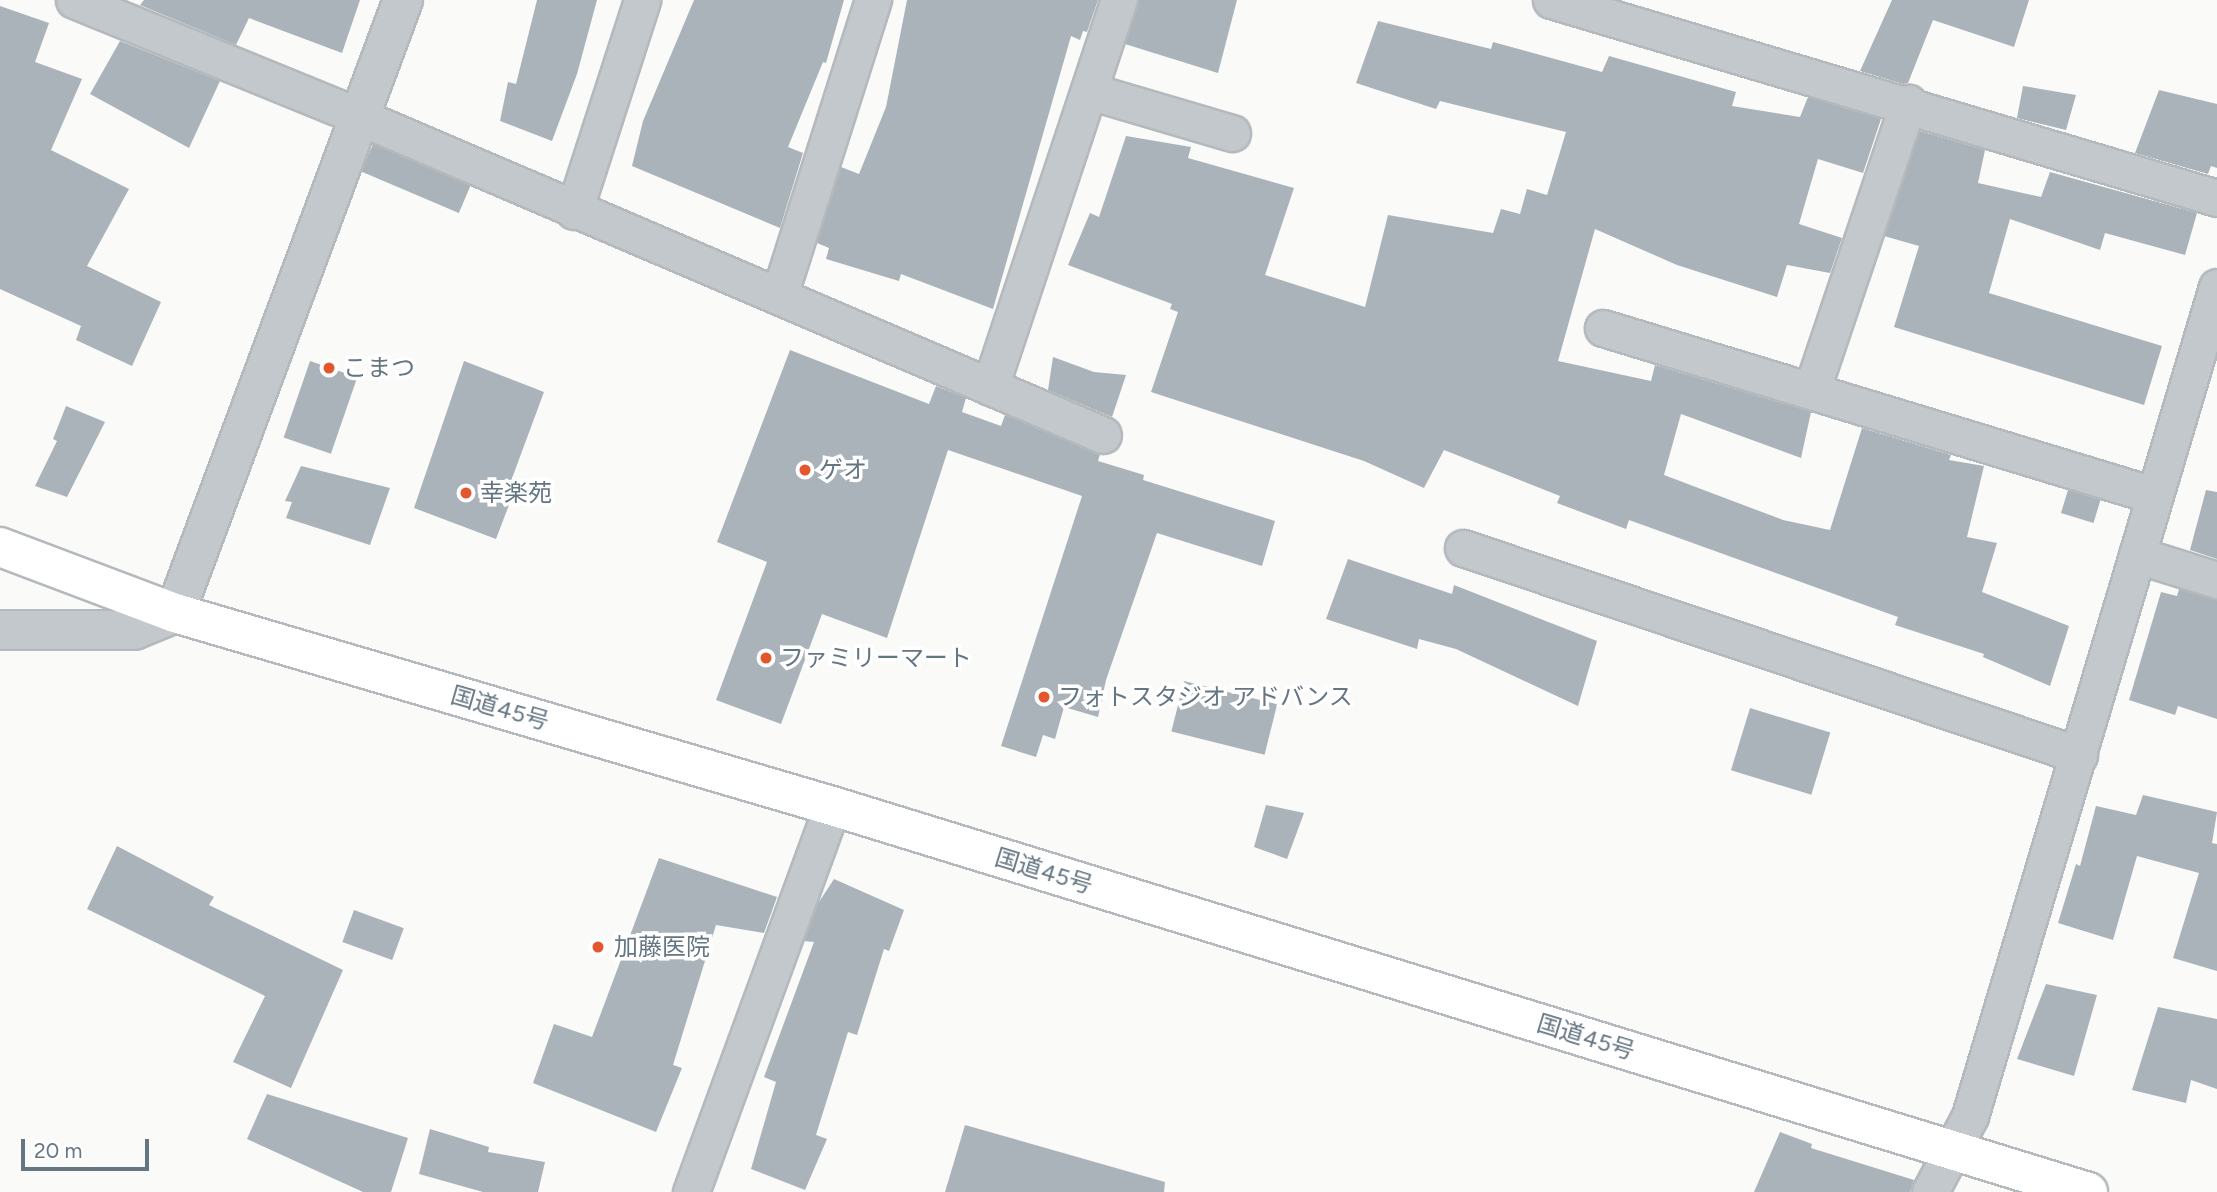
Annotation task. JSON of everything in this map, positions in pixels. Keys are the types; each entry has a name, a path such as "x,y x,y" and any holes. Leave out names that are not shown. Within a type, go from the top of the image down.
{"highway":[{"name":"国道45号","path":"0,547 175,613 832,806 2088,1192"}],"street":[{"path":"74,0 360,117 574,211 1103,435"},
{"path":"0,629 134,631 175,613 402,0"},
{"path":"574,211 642,0"},
{"path":"779,296 873,0"},
{"path":"990,387 1119,0"},
{"path":"1551,0 1908,103 2217,198"},
{"path":"1089,91 1232,133"},
{"path":"1812,389 1908,103"},
{"path":"1930,1192 1970,1116 2079,755 2153,495 2211,333 2217,287"},
{"path":"1603,328 1812,389 2153,495"},
{"path":"1463,548 2079,755"},
{"path":"2137,555 2217,580"},
{"path":"691,1192 832,806"}],"building":[{"path":"144,0 360,0 342,53 249,18 236,45 140,5"},
{"path":"537,0 597,0 577,74 552,141 500,121 508,82 516,84"},
{"path":"694,0 844,0 826,63 823,62 788,147 803,153 780,228 632,166 643,121"},
{"path":"907,0 1098,0 1087,32 1083,31 1080,40 1071,36 993,309 901,274 899,281 826,259 829,248 817,243 841,167 859,174 886,107"},
{"path":"1139,0 1237,0 1218,73 1125,44"},
{"path":"1892,0 2029,0 2014,47 1933,20 1908,83 1903,84 1860,71"},
{"path":"0,6 49,23 35,62 82,79 51,150 129,189 87,266 161,302 132,366 76,340 81,326 0,289"},
{"path":"1378,21 1491,49 1493,42 1602,72 1609,56 1736,92 1732,106 1800,117 1808,97 1881,119 1863,173 1818,159 1799,224 1842,238 1830,273 1787,265 1777,297 1677,265 1595,229 1558,361 1651,381 1655,365 1811,412 1801,458 1681,414 1664,475 1783,520 1830,530 1862,428 1951,455 1949,460 1984,466 1967,537 1997,543 1982,592 2069,626 2050,686 1983,657 1984,654 1895,625 1898,617 1629,520 1626,529 1557,503 1560,496 1444,450 1424,488 1364,461 1151,392 1178,312 1170,309 1172,304 1068,265 1090,213 1099,217 1126,136 1191,147 1188,158 1294,188 1265,275 1365,307 1388,215 1493,233 1501,209 1520,214 1527,189 1547,195 1566,132 1440,101 1436,109 1356,83"},
{"path":"120,41 220,81 189,148 90,94"},
{"path":"2023,86 2076,95 2066,130 2017,118"},
{"path":"2159,90 2217,104 2217,168 2211,166 2208,174 2135,153"},
{"path":"1920,131 1985,150 1978,183 2041,197 2050,172 2197,213 2185,255 2105,233 2100,250 2010,219 1989,293 2162,346 2144,405 1894,327 1919,246 1884,236"},
{"path":"373,144 471,185 459,213 361,172"},
{"path":"790,350 929,404 936,386 966,398 962,412 1001,426 1005,415 1100,454 1098,461 1144,475 1143,480 1275,521 1262,566 1157,533 1106,680 1098,717 1064,707 1055,739 1043,735 1036,757 1001,746 1082,496 948,450 887,638 822,614 781,724 716,700 767,562 717,542"},
{"path":"1053,357 1094,372 1126,375 1112,417 1048,390"},
{"path":"310,361 357,377 331,454 284,438"},
{"path":"464,361 544,392 511,481 517,484 496,539 414,508"},
{"path":"66,406 105,422 67,497 35,486 57,441 53,439"},
{"path":"301,466 390,488 370,545 286,518 292,502 285,501"},
{"path":"2068,490 2101,500 2093,523 2061,513"},
{"path":"2206,490 2217,492 2217,559 2190,550"},
{"path":"1348,559 1452,594 1454,585 1597,641 1578,706 1456,649 1419,639 1417,649 1326,619"},
{"path":"2179,589 2217,600 2217,719 2178,706 2175,715 2129,700 2161,592 2177,596"},
{"path":"1184,681 1277,704 1265,755 1171,731"},
{"path":"1750,708 1830,733 1811,795 1731,770"},
{"path":"2143,795 2217,812 2212,843 2217,844 2217,971 2173,958 2199,873 2137,856 2113,940 2058,923 2076,864 2080,866 2096,806 2136,815"},
{"path":"1266,805 1304,813 1287,859 1254,847"},
{"path":"117,846 214,897 209,905 343,970 291,1088 233,1062 265,996 87,909"},
{"path":"659,858 777,897 764,933 716,925 673,1065 682,1068 656,1132 533,1083 554,1024 592,1037"},
{"path":"834,879 904,910 889,951 884,949 857,1035 848,1032 816,1135 827,1139 805,1190 751,1169 776,1082 764,1077 814,942 804,941 817,905"},
{"path":"354,910 404,928 392,960 342,942"},
{"path":"2046,984 2097,995 2074,1076 2017,1059"},
{"path":"2158,1007 2217,1019 2217,1089 2191,1080 2186,1103 2132,1090"},
{"path":"267,1094 408,1138 391,1192 363,1192 247,1139"},
{"path":"965,1125 1165,1182 1164,1192 945,1192"},
{"path":"430,1129 489,1147 488,1152 545,1162 538,1192 483,1192 419,1174"},
{"path":"1780,1132 1812,1144 1811,1148 1914,1180 1910,1192 1754,1192"}],"place":[{"name":"こまつ","path":"329,368"},
{"name":"ゲオ","path":"805,470"},
{"name":"幸楽苑","path":"466,493"},
{"name":"ファミリーマート","path":"766,658"},
{"name":"フォトスタジオ アドバンス","path":"1044,697"},
{"name":"加藤医院","path":"598,947"}]}
